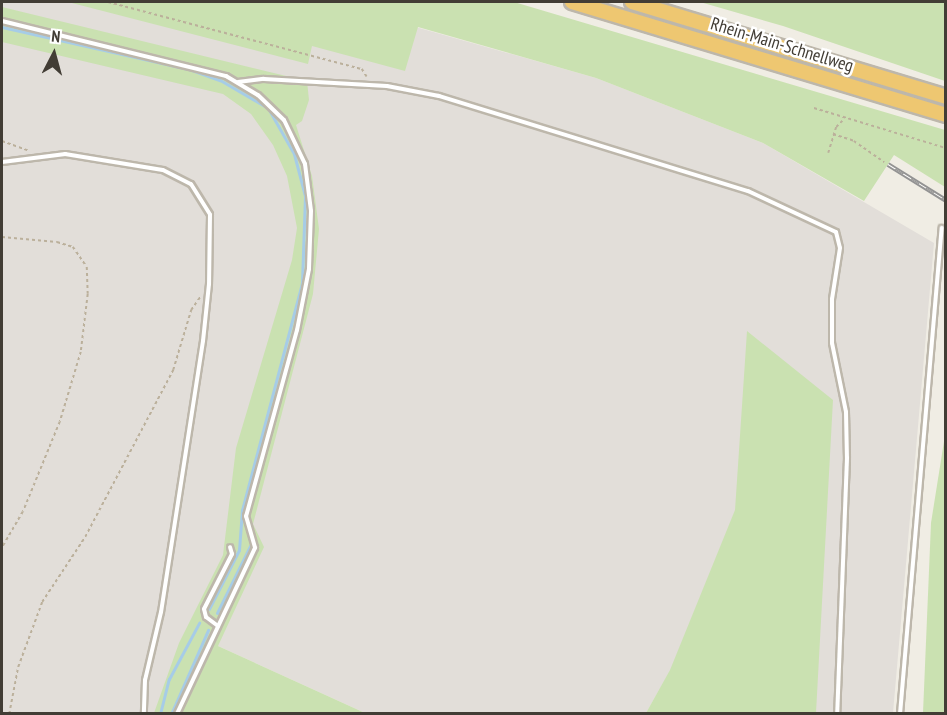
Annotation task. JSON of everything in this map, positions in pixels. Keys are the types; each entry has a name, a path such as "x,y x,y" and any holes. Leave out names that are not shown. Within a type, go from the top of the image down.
{"highway":[{"name":"Rhein-Main-Schnellweg","path":"572,2 945,115"},
{"name":"Rhein-Main-Schnellweg","path":"632,2 945,97"}],"lane":[{"path":"2,21 200,66 238,82 276,111 296,141 309,193 311,249 297,330 246,516 255,548 177,714"},
{"path":"238,82 264,79 360,87 387,86 450,99 747,190 836,232 840,248 832,299 832,343 846,412 847,458 837,714"},
{"path":"2,162 40,155 65,154 118,160 163,170 191,184 210,214 209,284 161,612 144,680 144,714"},
{"path":"900,714 942,228"},
{"path":"218,626 206,617 204,609 232,554 230,547"}],"path":[{"path":"108,2 217,34 362,69 366,82 360,87"},
{"path":"814,108 945,148"},
{"path":"828,153 838,121 845,119"},
{"path":"833,134 854,141 884,162"},
{"path":"2,141 40,155"},
{"path":"2,237 57,242 73,248 87,267 88,294 81,352 60,422 23,512 2,548"},
{"path":"9,714 18,667 42,602 85,537 167,381 191,310 209,284"}],"shaded area":[{"path":"2,2 311,2 384,18 596,78 763,143 934,243 893,713 667,713 670,671 646,713 365,713 218,646 186,713 2,713"}],"green space":[{"path":"68,2 514,2 945,130 945,187 894,155 864,201 763,143 596,78 418,27 405,71 312,46 308,64"},
{"path":"700,2 945,2 945,81 783,26"},
{"path":"2,7 307,81 309,100 302,121 296,125 312,176 319,229 313,294 253,524 264,547 218,646 365,713 154,713 179,643 223,555 236,448 292,260 297,228 287,176 273,145 251,114 223,94 2,42"},
{"path":"747,331 833,400 816,713 646,713 670,670 735,510"},
{"path":"945,435 945,713 923,713 931,523"}],"waterway":[{"path":"2,27 189,69 220,80 268,108 294,154 305,196 302,283 242,510 239,550 209,609"},
{"path":"217,613 250,546"},
{"path":"160,714 169,679 199,623"},
{"path":"171,714 208,630"}],"railway":[{"path":"888,164 946,200"}]}
